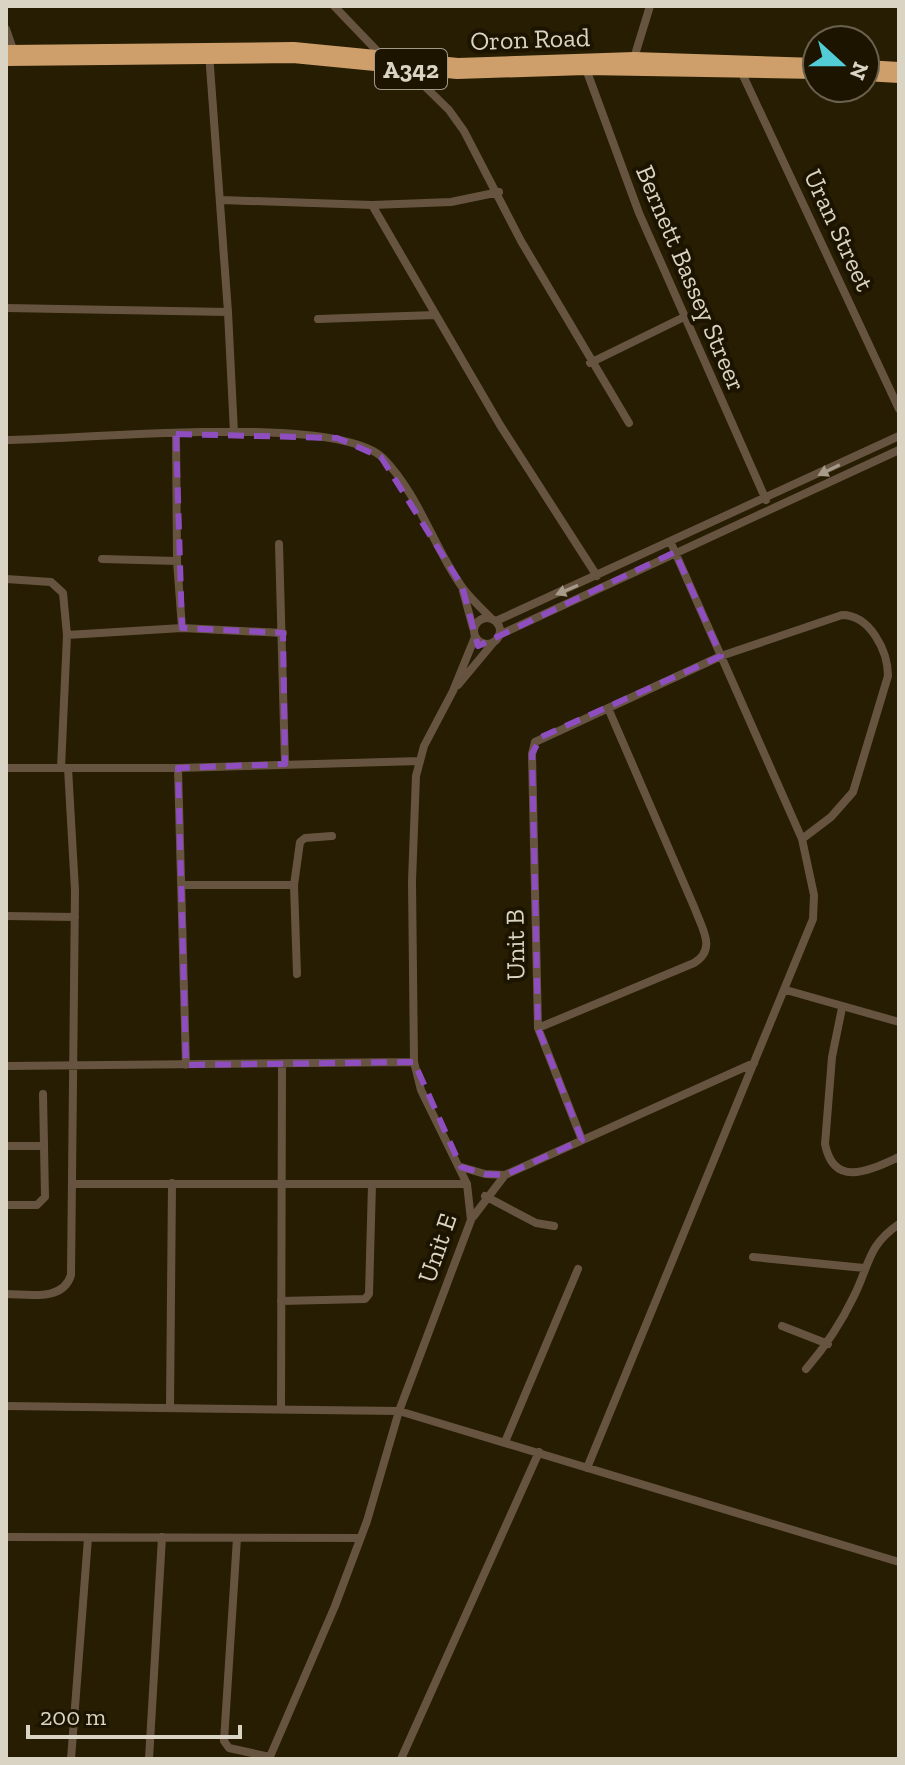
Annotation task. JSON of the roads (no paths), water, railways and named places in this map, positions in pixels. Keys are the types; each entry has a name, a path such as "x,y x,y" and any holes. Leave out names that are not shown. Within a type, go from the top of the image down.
{"highway":[{"name":"Oron Road","path":"11,56 209,53 294,48 458,64 634,58 801,71"},
{"name":"Oron Road","path":"209,53 338,60 457,73 801,64"}],"street":[{"path":"634,58 650,6"},
{"path":"332,7 382,57"},
{"path":"6,29 11,56"},
{"path":"209,53 234,433"},
{"name":"Uran Street","path":"737,64 899,409"},
{"path":"406,68 449,110 499,192 521,241 590,363 629,423"},
{"name":"Bernett Bassey Streer","path":"586,69 639,213 766,500"},
{"path":"221,200 372,205 451,202 499,192"},
{"path":"372,205 435,315 597,576"},
{"path":"6,308 228,312"},
{"path":"318,319 435,315"},
{"path":"590,363 684,317"},
{"path":"6,440 234,433 337,438 360,444 381,457 398,476 462,586 493,619 496,639 453,691"},
{"path":"176,434 177,561 182,628"},
{"path":"453,691 481,619 493,619 597,576 899,436"},
{"path":"462,586 474,633 483,643 496,639 675,552 899,450"},
{"path":"587,1468 813,919 814,895 802,839 671,543"},
{"path":"279,544 285,764"},
{"path":"102,559 177,561"},
{"path":"6,579 51,582 63,593 67,635 65,768 75,917 73,1184 68,1286 46,1294 6,1294"},
{"path":"538,1028 694,963 704,957 707,950 708,942 695,909 608,708 721,656 842,615 853,615 868,624 888,666 867,755 853,792 831,817 802,839"},
{"path":"67,635 182,628 283,633"},
{"name":"Unit E","path":"269,1758 360,1538 399,1411 471,1220 467,1184 461,1167 426,1101 414,1062 414,790 420,761 435,722 453,691"},
{"name":"Unit B","path":"582,1140 538,1028 532,754 535,742 608,708"},
{"path":"6,768 178,768 420,761"},
{"path":"178,768 186,1065"},
{"path":"297,974 294,885 300,842 305,838 332,836"},
{"path":"183,885 294,885"},
{"path":"6,916 75,917"},
{"path":"786,990 899,1022"},
{"path":"842,1008 832,1057 825,1144 827,1156 830,1162 850,1174 865,1172 899,1157"},
{"path":"6,1066 414,1062"},
{"path":"471,1220 485,1196 505,1175 755,1063"},
{"path":"281,1408 282,1064"},
{"path":"6,1205 42,1204 45,1187 43,1094"},
{"path":"6,1146 43,1146"},
{"path":"461,1167 485,1174 505,1175"},
{"path":"170,1408 172,1183"},
{"path":"73,1184 467,1184"},
{"path":"281,1301 365,1299 369,1294 372,1184"},
{"path":"485,1196 536,1223 554,1226"},
{"path":"806,1369 828,1344 856,1292 875,1243 899,1224"},
{"path":"753,1257 864,1268"},
{"path":"505,1442 578,1269"},
{"path":"782,1326 828,1344"},
{"path":"6,1406 399,1411 899,1562"},
{"path":"401,1759 539,1452"},
{"path":"6,1537 360,1538"},
{"path":"149,1759 162,1537"},
{"path":"71,1759 88,1538"},
{"path":"237,1538 224,1741 229,1748 269,1758"}]}
